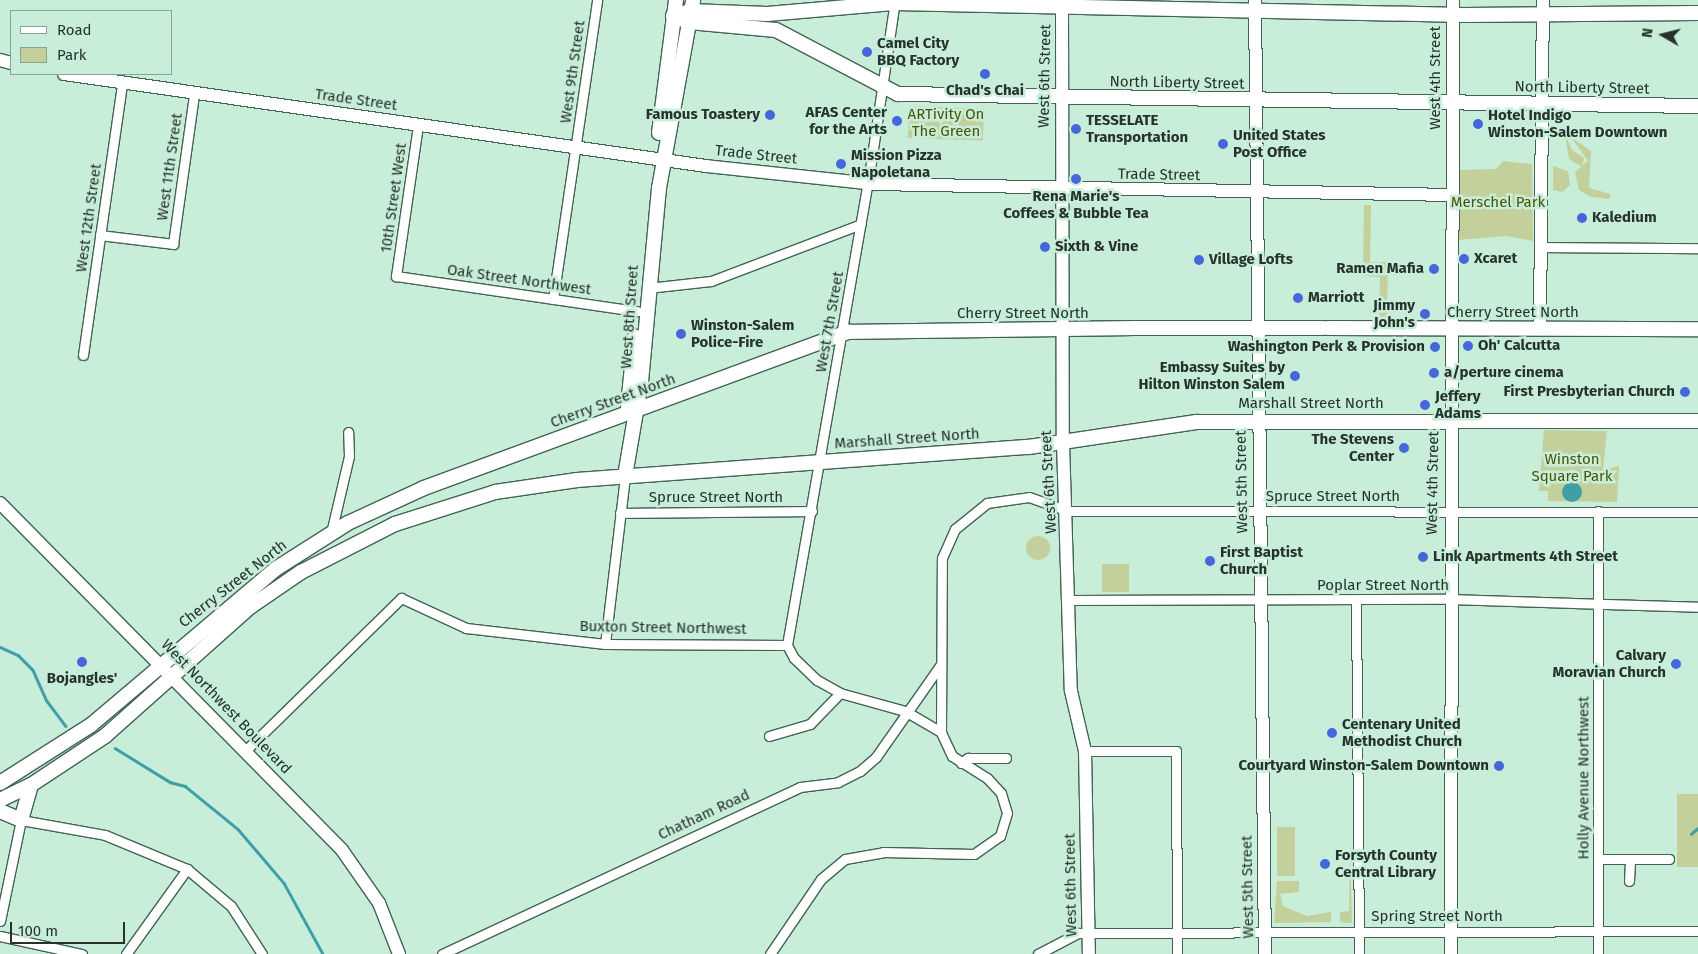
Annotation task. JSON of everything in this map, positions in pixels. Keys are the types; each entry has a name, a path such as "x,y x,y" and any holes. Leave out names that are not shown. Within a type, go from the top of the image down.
{"main road":[{"path":"659,159 676,0"},
{"path":"1540,329 1543,0"},
{"path":"673,16 691,11 790,12 895,1 1452,7 1544,15 1698,13"},
{"name":"West 6th Street","path":"1062,3 1060,188 1063,443 1068,511 1071,691 1084,751 1089,954"},
{"name":"West 5th Street","path":"1255,5 1265,954"},
{"name":"West 4th Street","path":"1451,954 1449,510 1452,7"},
{"path":"659,159 691,11"},
{"name":"North Liberty Street","path":"691,11 762,26 788,36 881,87 898,94 1255,101 1698,106"},
{"path":"788,36 785,23 790,12"},
{"name":"Trade Street","path":"69,75 122,85 659,159 868,183 1256,193 1451,195"},
{"name":"West 8th Street","path":"630,412 642,382 659,159"},
{"name":"West 8th Street","path":"625,476 637,311 659,159"},
{"name":"Cherry Street North","path":"0,783 91,725 255,584 331,533 424,488 842,334 1257,327 1698,329"},
{"path":"642,382 654,394 667,398"},
{"name":"Marshall Street North","path":"0,800 31,785 106,736 266,594 376,532 495,492 625,476 1063,443 1178,424 1258,421 1698,421"},
{"name":"West Northwest Boulevard","path":"0,503 161,664 347,857 393,928 399,954"},
{"path":"0,811 21,820 31,785"}],"street":[{"name":"West 9th Street","path":"553,299 597,0"},
{"name":"West 7th Street","path":"787,645 868,183 895,1"},
{"name":"West 12th Street","path":"84,355 122,85"},
{"name":"West 11th Street","path":"100,235 173,244 194,94"},
{"name":"10th Street West","path":"396,276 418,125"},
{"path":"648,288 711,281 861,224"},
{"path":"1541,247 1698,248"},
{"name":"Oak Street Northwest","path":"396,276 637,311"},
{"path":"331,533 331,517 348,456 348,432"},
{"name":"West 8th Street","path":"605,644 625,476"},
{"name":"Spruce Street North","path":"941,664 944,548 974,511 997,499 1018,496 1068,511 1259,512 1449,510 1698,512"},
{"name":"Spruce Street North","path":"620,513 812,511"},
{"name":"Holly Avenue Northwest","path":"1598,512 1596,603 1599,859 1598,954"},
{"name":"Buxton Street Northwest","path":"245,751 401,598 466,628 605,644 787,645"},
{"name":"Poplar Street North","path":"1068,600 1449,600 1698,607"},
{"path":"1356,601 1358,954"},
{"path":"787,645 805,671 840,693 905,711 941,732"},
{"path":"770,954 821,879 845,859 883,852 974,854 996,842 1006,820 1004,799 988,778 961,763 947,749 941,732 941,664"},
{"name":"Chatham Road","path":"442,954 791,790 848,778 876,757 905,711 941,664"},
{"path":"769,736 810,724 840,693"},
{"path":"1084,751 1176,751 1177,954"},
{"path":"961,763 968,758 1006,758"},
{"path":"0,921 21,820 105,835 188,869 231,906 262,954"},
{"path":"1599,859 1669,859"},
{"path":"1630,859 1630,881"},
{"path":"126,954 188,869"},
{"name":"Spring Street North","path":"1038,954 1072,934 1088,932 1698,931"},
{"path":"0,936 82,954"}],"green space":[{"name":"ARTivity On The Green","path":"909,106 984,109 983,141 908,138"},
{"path":"1565,135 1572,150 1584,158 1582,167 1569,159"},
{"path":"1571,137 1591,151 1589,188 1611,194 1609,199 1591,197 1579,190 1575,172 1588,161"},
{"name":"Merschel Park","path":"1503,161 1532,164 1533,241 1507,236 1457,240 1458,170 1496,169"},
{"path":"1553,166 1568,171 1570,185 1563,192 1553,190"},
{"path":"1364,205 1371,205 1370,262 1388,262 1387,319 1379,319 1380,277 1363,276"},
{"name":"Winston Square Park","path":"1544,430 1607,431 1603,470 1619,466 1617,502 1548,501 1548,491 1539,491"},
{"path":"1038,536 1047,539 1050,548 1047,557 1038,560 1029,557 1026,548 1029,539"},
{"path":"1102,564 1129,564 1129,592 1102,592"},
{"path":"1677,794 1698,794 1698,867 1677,867"},
{"path":"1277,827 1295,827 1295,876 1277,876"},
{"path":"1350,844 1352,923 1340,922 1340,912 1349,911"},
{"path":"1277,881 1299,881 1299,892 1280,894 1283,906 1307,916 1331,912 1331,922 1274,923"}],"water":[{"path":"1572,482 1579,485 1582,492 1579,499 1572,502 1565,499 1562,492 1565,485"}],"waterway":[{"path":"0,647 18,655 33,670 47,701 66,726"},
{"path":"115,748 170,782 185,786 238,829 284,883 323,954"},
{"path":"1691,834 1698,828"}],"place":[{"name":"Camel City BBQ Factory","path":"867,52"},
{"name":"Chad's Chai","path":"985,74"},
{"name":"Famous Toastery","path":"770,115"},
{"name":"AFAS Center for the Arts","path":"897,121"},
{"name":"Hotel Indigo Winston-Salem Downtown","path":"1478,124"},
{"name":"TESSELATE Transportation","path":"1076,129"},
{"name":"United States Post Office","path":"1223,144"},
{"name":"Mission Pizza Napoletana","path":"841,164"},
{"name":"Rena Marie's Coffees & Bubble Tea","path":"1076,179"},
{"name":"Kaledium","path":"1582,218"},
{"name":"Sixth & Vine","path":"1045,247"},
{"name":"Xcaret","path":"1464,259"},
{"name":"Village Lofts","path":"1199,260"},
{"name":"Ramen Mafia","path":"1434,269"},
{"name":"Marriott","path":"1298,298"},
{"name":"Jimmy John's","path":"1425,314"},
{"name":"Winston-Salem Police-Fire","path":"681,334"},
{"name":"Oh' Calcutta","path":"1468,346"},
{"name":"Washington Perk & Provision","path":"1435,347"},
{"name":"a/perture cinema","path":"1434,373"},
{"name":"Embassy Suites by Hilton Winston Salem","path":"1295,376"},
{"name":"First Presbyterian Church","path":"1685,392"},
{"name":"Jeffery Adams","path":"1425,405"},
{"name":"The Stevens Center","path":"1404,448"},
{"name":"Link Apartments 4th Street","path":"1423,557"},
{"name":"First Baptist Church","path":"1210,561"},
{"name":"Bojangles'","path":"82,662"},
{"name":"Calvary Moravian Church","path":"1676,664"},
{"name":"Centenary United Methodist Church","path":"1332,733"},
{"name":"Courtyard Winston-Salem Downtown","path":"1499,766"},
{"name":"Forsyth County Central Library","path":"1325,864"}]}
